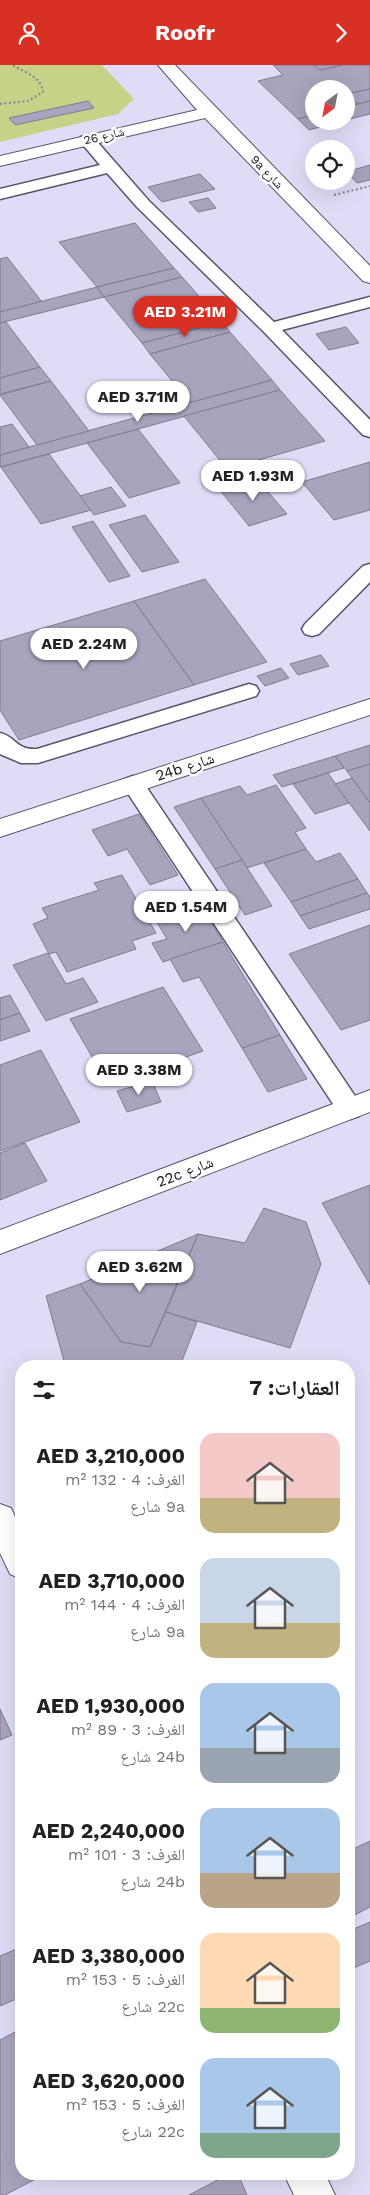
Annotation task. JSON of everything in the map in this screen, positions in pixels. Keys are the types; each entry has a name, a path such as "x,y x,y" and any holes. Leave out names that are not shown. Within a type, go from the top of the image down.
{"street":[{"name":"9a شارع","path":"166,65 370,277"},
{"name":"شارع 26","path":"0,161 209,111"},
{"name":"24b شارع","path":"0,828 370,707"},
{"name":"22c شارع","path":"0,1242 360,1105"},
{"path":"0,1517 15,1551"},
{"path":"306,2180 316,2195"}],"lane":[{"path":"87,140 143,204 370,431"},
{"path":"0,194 110,167"},
{"path":"270,329 370,302"},
{"path":"312,629 370,570"},
{"path":"1,744 16,755 38,756 249,691"},
{"path":"133,784 360,1105"}],"path":[{"path":"0,104 28,101 43,91 40,81 12,65"}],"green space":[{"path":"0,65 102,65 134,99 118,114 0,142"}],"building":[{"path":"273,65 314,65 320,70 343,65 370,65 370,89 355,92 355,80 305,80 305,117 298,119 258,81 283,75"},
{"path":"314,65 343,65 320,70"},
{"path":"370,89 370,101 358,104 355,101 355,92"},
{"path":"88,101 94,108 15,125 9,118"},
{"path":"370,101 370,114 355,118 355,105"},
{"path":"305,117 305,126 298,119"},
{"path":"370,165 370,180 357,183 355,181 355,169"},
{"path":"200,174 215,189 162,202 148,187"},
{"path":"208,198 216,208 198,212 189,202"},
{"path":"135,223 174,268 97,287 59,242"},
{"path":"7,257 42,302 0,312 0,259"},
{"path":"174,268 182,277 104,297 97,287"},
{"path":"182,277 222,322 142,343 104,297"},
{"path":"97,287 104,297 0,323 0,312"},
{"path":"6,322 40,367 0,378 0,323"},
{"path":"222,322 230,332 150,354 142,343"},
{"path":"346,327 359,343 329,350 316,334"},
{"path":"230,332 272,380 190,403 150,354"},
{"path":"40,367 51,381 0,394 0,378"},
{"path":"272,380 280,390 0,467 0,455"},
{"path":"51,381 89,431 37,445 0,395"},
{"path":"280,390 325,441 227,469 184,416"},
{"path":"12,424 29,447 0,455 0,427"},
{"path":"138,429 180,483 129,498 87,443"},
{"path":"49,454 91,510 41,524 1,467"},
{"path":"370,462 370,510 334,520 302,482"},
{"path":"256,478 287,514 249,526 219,489"},
{"path":"111,487 126,506 94,515 80,496"},
{"path":"145,515 179,562 142,572 109,525"},
{"path":"93,521 130,576 109,582 72,527"},
{"path":"205,579 267,662 194,685 134,601"},
{"path":"134,601 194,685 19,740 0,710 0,641"},
{"path":"321,655 329,666 298,675 290,664"},
{"path":"281,668 289,678 265,686 257,676"},
{"path":"370,745 370,764 347,771 335,756"},
{"path":"335,756 344,768 282,787 273,775"},
{"path":"370,764 370,803 347,771"},
{"path":"328,773 349,803 315,814 293,784"},
{"path":"352,778 370,803 370,831 335,784"},
{"path":"276,785 306,828 295,832 306,849 247,868 201,798 240,786 247,795"},
{"path":"201,798 242,860 215,869 174,807"},
{"path":"139,814 178,875 150,885 127,849 108,856 92,830"},
{"path":"306,849 316,862 340,853 358,879 291,902 264,863"},
{"path":"242,860 272,906 245,915 215,869"},
{"path":"122,875 156,933 132,941 136,949 67,972 56,952 49,954 33,924 48,918 42,908 99,890 94,883"},
{"path":"358,879 367,893 300,916 291,902"},
{"path":"367,893 370,897 370,909 309,929 300,916"},
{"path":"201,905 223,942 163,962 152,943 167,939 155,919"},
{"path":"370,925 370,1020 341,1030 289,954"},
{"path":"223,942 280,1035 242,1048 199,977 183,982 170,959"},
{"path":"48,953 66,984 83,978 98,1002 46,1021 13,965"},
{"path":"163,987 203,1051 178,1060 181,1065 139,1081 136,1076 109,1086 70,1019"},
{"path":"10,995 20,1013 0,1020 0,998"},
{"path":"20,1013 30,1031 0,1041 0,1020"},
{"path":"280,1035 307,1079 268,1092 242,1048"},
{"path":"41,1050 80,1122 0,1151 0,1065"},
{"path":"152,1081 161,1102 127,1112 117,1091"},
{"path":"25,1143 47,1181 0,1200 0,1153"},
{"path":"370,1185 370,1285 322,1203"},
{"path":"264,1208 306,1222 321,1264 290,1348 166,1312 198,1234 245,1243"},
{"path":"198,1234 150,1347 121,1342 80,1284"},
{"path":"80,1284 121,1342 150,1347 166,1312 197,1322 182,1360 64,1360 46,1296"},
{"path":"0,1709 12,1735 0,1740"},
{"path":"370,1841 370,1907 355,1915 355,1848"},
{"path":"370,1922 370,1961 355,1967 355,1928"},
{"path":"15,1950 15,2000 0,2006 0,1956"},
{"path":"15,2032 15,2180 34,2180 5,2195 0,2195 0,2040"},
{"path":"218,2180 241,2180 247,2195 189,2195"}]}
